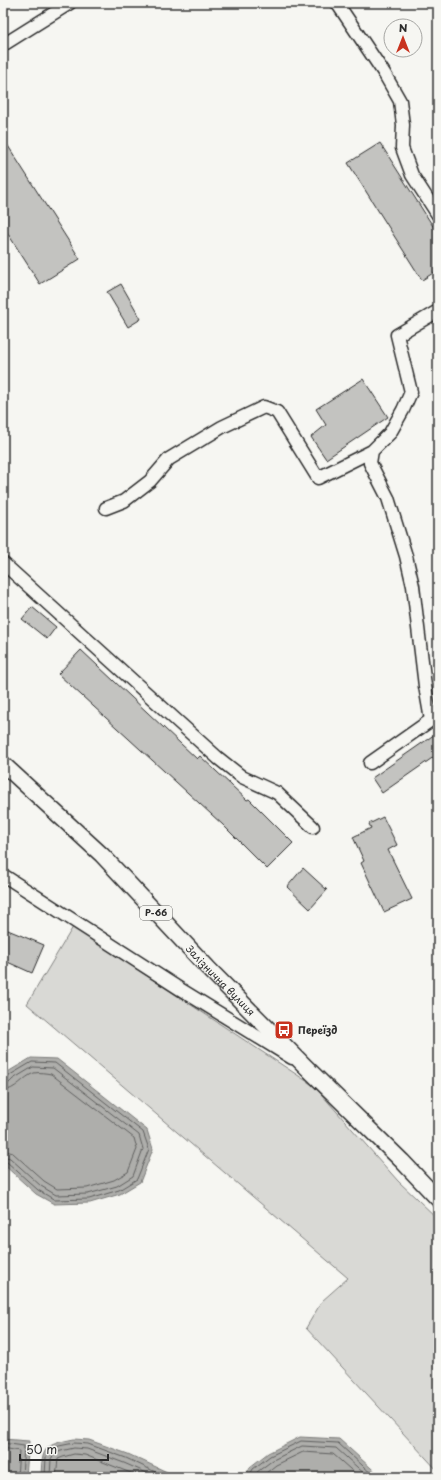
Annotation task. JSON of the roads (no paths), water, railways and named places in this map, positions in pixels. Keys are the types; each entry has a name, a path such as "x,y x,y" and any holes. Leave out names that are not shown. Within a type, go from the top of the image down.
{"main road":[{"name":"Залізнична вулиця","path":"3,764 102,855 208,968 402,1161 438,1199"}],"street":[{"path":"3,45 70,3"},
{"path":"337,3 384,73 400,101 403,125 402,148 412,175 438,215"},
{"path":"106,508 124,501 150,481 169,459 222,427 264,407 277,412 318,478 372,451 390,433 411,392 397,335 438,310"},
{"path":"370,763 431,720 425,686 413,586 406,556 388,498 370,463 372,451"},
{"path":"3,562 218,758 242,777 277,793 313,827"},
{"path":"3,875 180,989 305,1066"}],"water":[{"path":"31,1058 57,1059 147,1130 153,1149 140,1182 120,1194 90,1203 54,1204 36,1194 3,1164 3,1079 6,1073"},
{"path":"300,1437 339,1439 381,1477 245,1477 250,1467 268,1453"},
{"path":"3,1439 29,1441 26,1477 3,1477"},
{"path":"74,1439 89,1440 128,1454 167,1472 171,1477 41,1477 42,1459 47,1449 56,1443"}],"place":[{"name":"Переїзд","path":"284,1030"}]}
